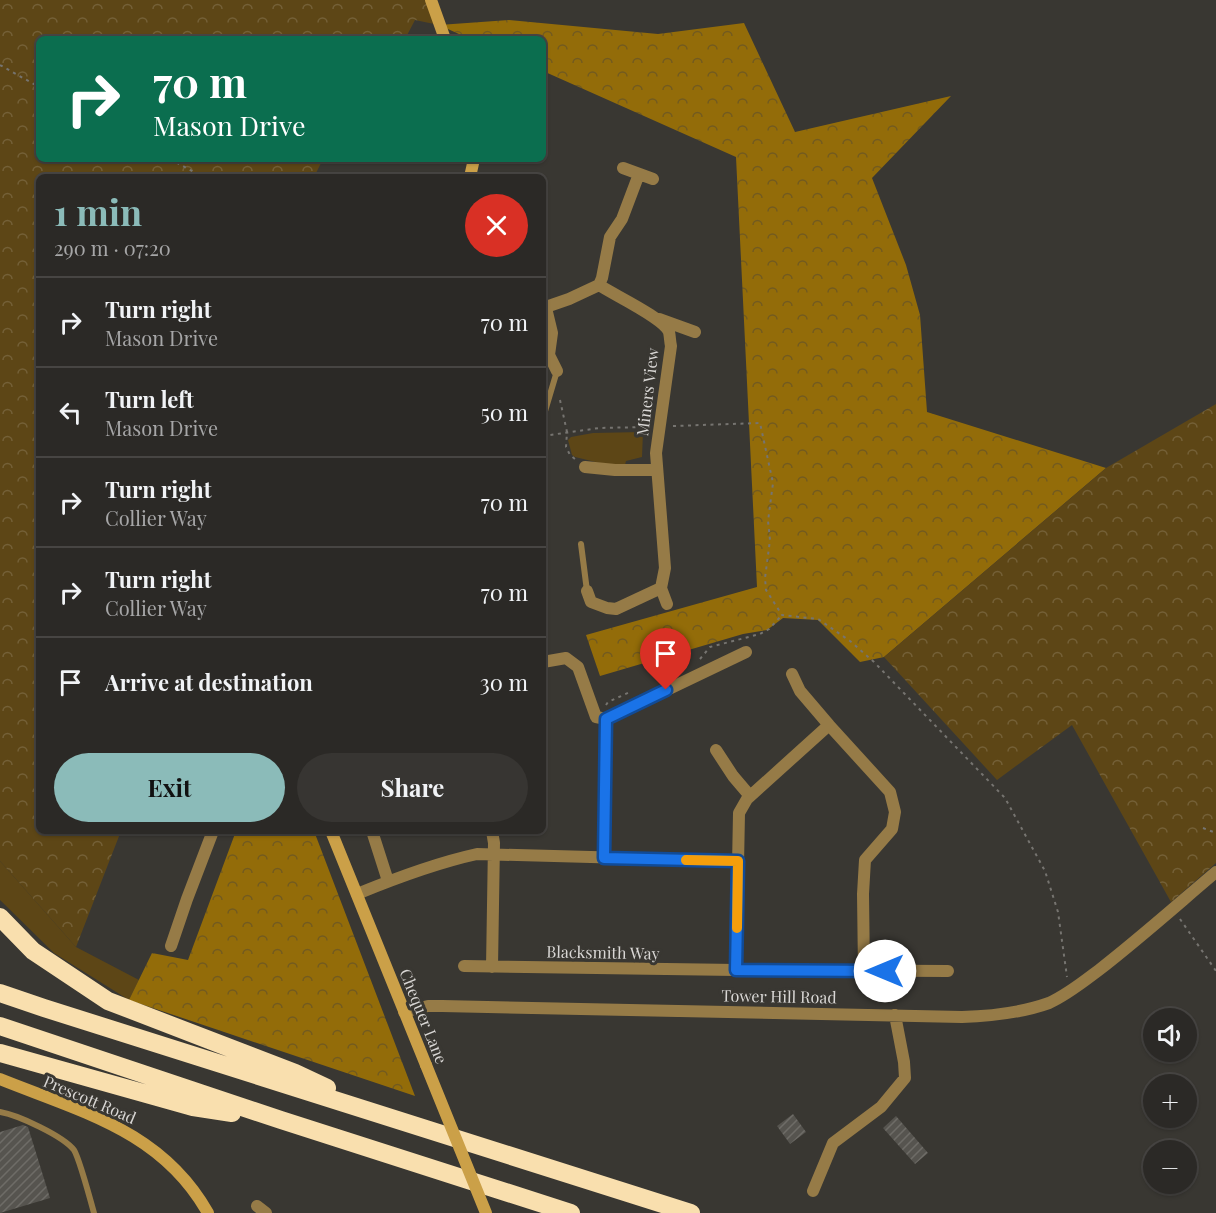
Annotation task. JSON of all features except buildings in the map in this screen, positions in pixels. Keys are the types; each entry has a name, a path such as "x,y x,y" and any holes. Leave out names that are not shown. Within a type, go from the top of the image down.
{"highway":[{"path":"0,917 33,951 108,1001 295,1073 389,1118"},
{"path":"0,993 691,1213"},
{"path":"0,1026 281,1120 571,1213"},
{"path":"0,1053 193,1107 281,1120"}],"street":[{"path":"431,0 445,36"},
{"path":"623,168 653,179"},
{"path":"546,307 599,285 609,237 622,219 639,174"},
{"path":"599,285 659,319 695,332"},
{"path":"546,314 552,333 549,355 557,374"},
{"name":"Miners View","path":"659,319 669,331 671,346 659,427 657,470 666,568 661,588"},
{"path":"585,467 657,470"},
{"path":"587,591 591,602 616,609 661,588 667,604"},
{"path":"546,661 566,658 578,667 596,717 606,719 746,652"},
{"path":"792,674 800,691 890,792 894,803 895,821 892,829 866,860 863,894 864,971"},
{"path":"604,858 606,719"},
{"path":"736,970 739,813 750,796 829,725"},
{"path":"716,750 750,796"},
{"path":"171,946 212,834"},
{"name":"Chequer Lane","path":"333,834 486,1213"},
{"path":"373,834 388,882"},
{"path":"492,834 492,966"},
{"path":"357,894 460,858 477,855 738,861"},
{"name":"Tower Hill Road","path":"404,1012 428,1006 895,1016 992,1016 1023,1011 1070,992 1174,910 1216,872"},
{"name":"Blacksmith Way","path":"464,966 948,971"},
{"path":"813,1191 833,1143 881,1107 905,1078 895,1016"},
{"name":"Prescott Road","path":"0,1079 96,1117 139,1138 175,1167 205,1210"}],"lane":[{"path":"546,409 557,374"},
{"path":"581,544 587,591"},
{"path":"0,1112 13,1114 33,1123 74,1150 94,1213"}],"path":[{"path":"0,65 36,85"},
{"path":"176,162 198,174"},
{"path":"557,374 567,432 566,447 570,455 585,467"},
{"path":"546,436 599,428 760,423 773,483 768,520 770,540 765,578 766,590 782,615 818,619 850,641 874,662 1005,798 1045,871 1058,912 1070,992"},
{"path":"1203,828 1216,833"},
{"path":"1174,910 1216,971"}],"green space":[{"path":"0,0 431,0 439,25 415,20 407,36 36,36 36,162 322,162 316,174 36,174 36,834 120,834 76,947 0,861"},
{"path":"509,20 658,34 744,23 795,132 951,96 872,178 906,265 920,315 927,412 1106,468 884,657 860,662 818,620 783,618 767,630 743,634 600,676 586,635 757,587 736,157 546,72 546,36 463,36 439,25"},
{"path":"1216,404 1216,863 1171,902 1072,725 997,780 884,657 1106,468"},
{"path":"643,432 642,457 626,461 625,465 608,465 575,457 572,455 568,440 571,437 593,433"},
{"path":"235,834 315,834 415,1096 129,1000 152,953 188,960"},
{"path":"0,861 76,947 139,980 129,1000 54,953 0,900"}],"slow traffic":[{"path":"686,860 738,861 737,928"}],"route":[{"path":"666,690 606,719 604,858 738,861 736,970 885,971"}]}
